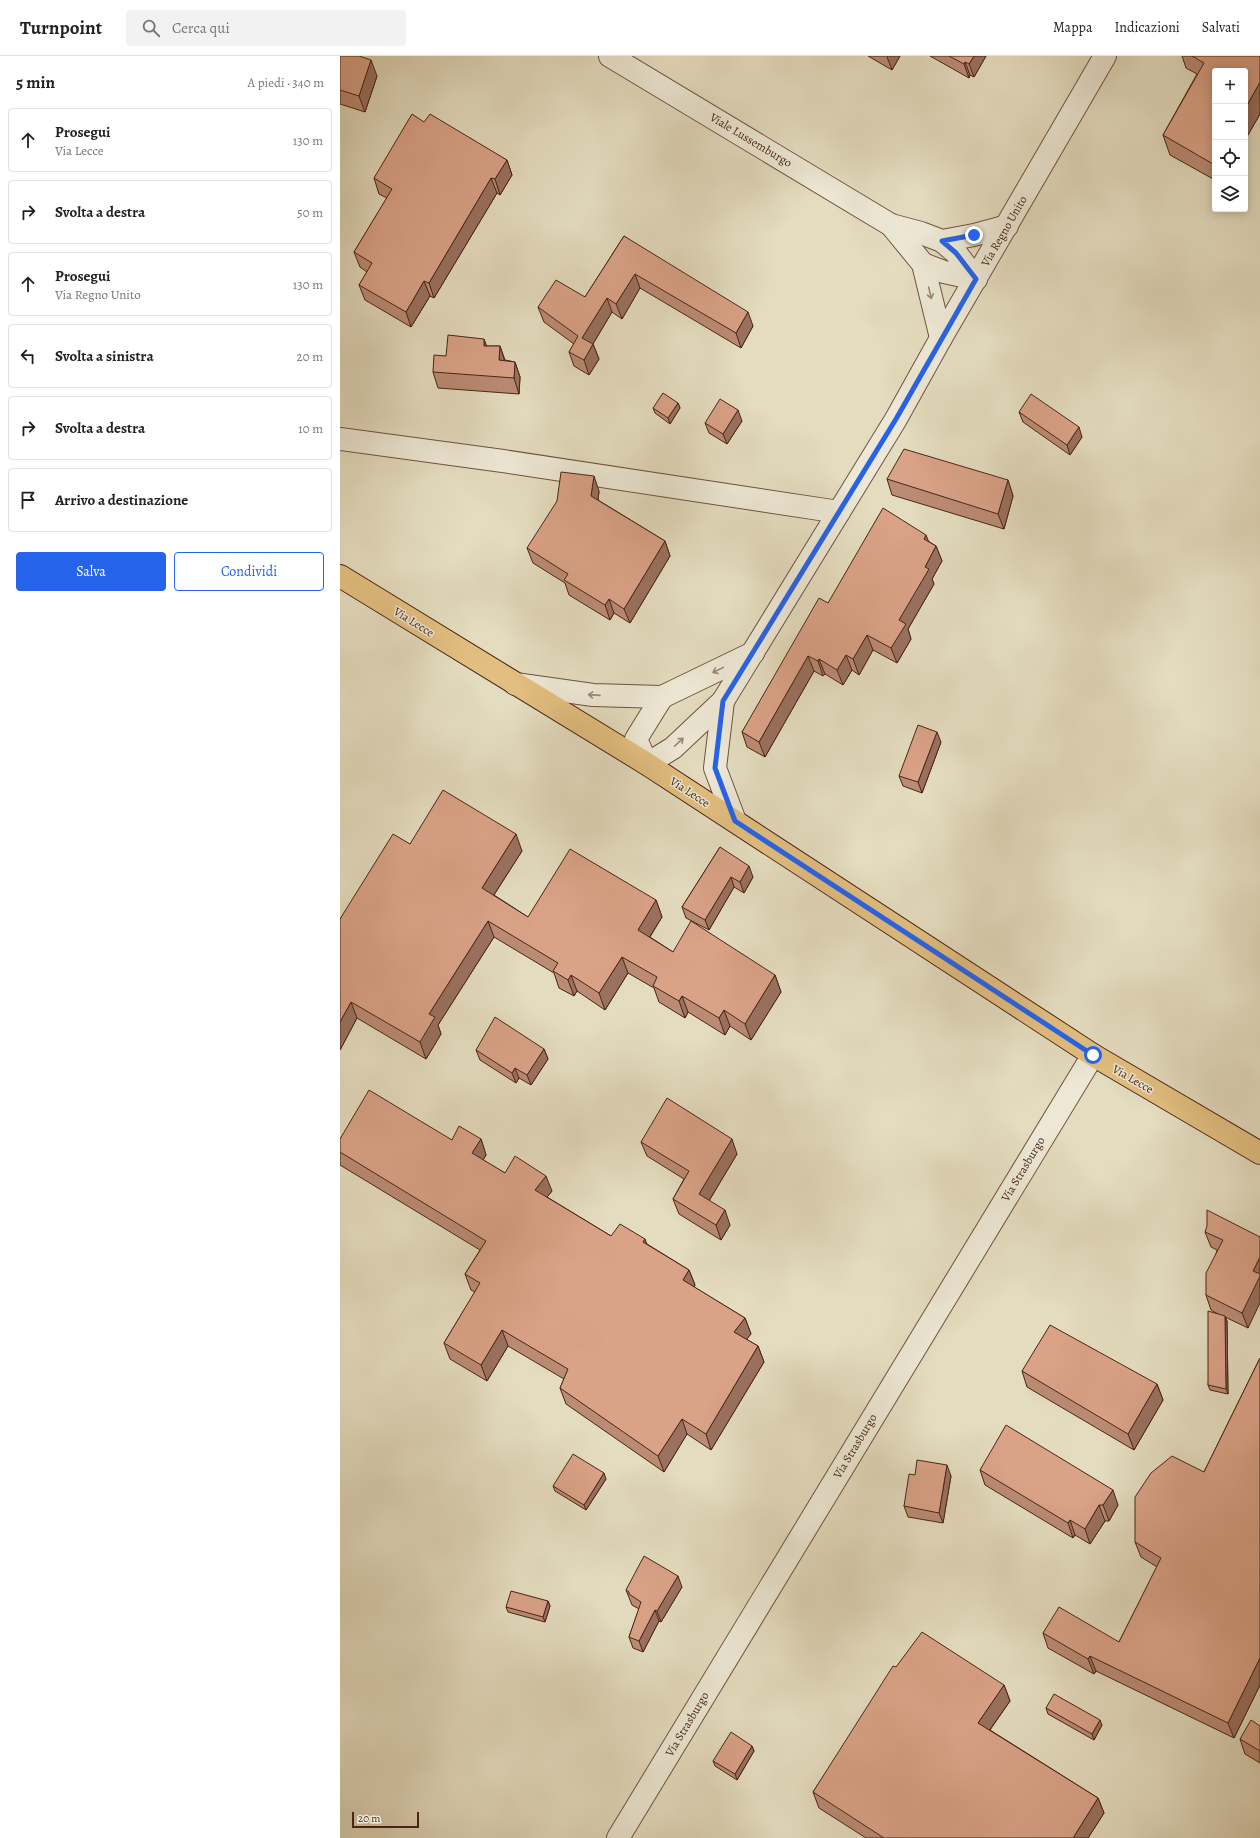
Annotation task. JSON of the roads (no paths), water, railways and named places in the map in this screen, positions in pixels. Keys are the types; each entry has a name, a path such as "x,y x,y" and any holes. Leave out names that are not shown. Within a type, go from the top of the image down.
{"main road":[{"name":"Via Lecce","path":"340,576 647,764 1093,1055 1260,1153"}],"street":[{"name":"Viale Lussemburgo","path":"610,56 891,225"},
{"name":"Via Regno Unito","path":"723,701 896,419 941,338 1105,56"},
{"path":"891,225 921,233 942,241 956,253 976,279"},
{"path":"891,225 924,264 941,338"},
{"path":"942,241 974,235 1007,226"},
{"path":"924,264 944,272 976,279"},
{"path":"340,439 503,461 840,512"},
{"path":"516,684 593,695 662,697 753,653"},
{"path":"662,697 636,739 647,764 673,748 723,701"},
{"path":"723,701 715,768 735,821"},
{"name":"Via Strasburgo","path":"618,1838 1093,1055"}]}
